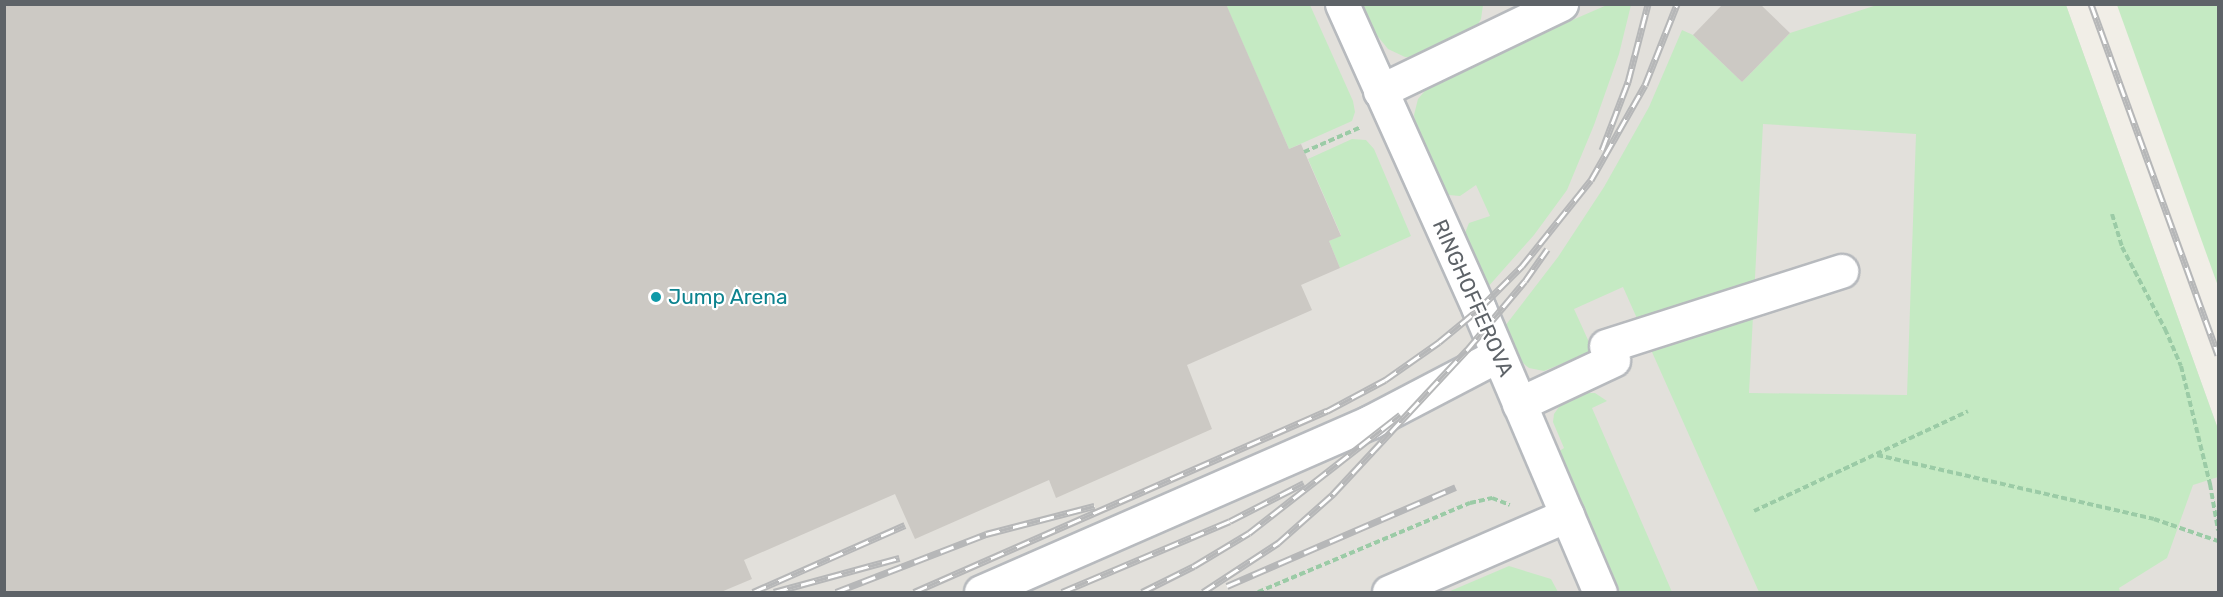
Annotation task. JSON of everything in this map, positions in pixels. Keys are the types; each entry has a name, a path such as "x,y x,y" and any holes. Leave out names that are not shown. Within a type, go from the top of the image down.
{"lane":[{"name":"RINGHOFFEROVA","path":"1342,4 1498,355 1600,592"},
{"path":"1380,91 1561,4"},
{"path":"1519,404 1610,353 1841,271"},
{"path":"981,592 1370,422 1498,355"},
{"path":"1389,592 1567,515"}],"path":[{"path":"1304,152 1370,123"},
{"path":"2112,214 2122,246 2165,329 2181,366 2210,484 2218,530"},
{"path":"1754,512 1968,411"},
{"path":"1878,455 2154,519 2218,541"},
{"path":"1258,592 1470,503 1492,498 1509,505"}],"shaded area":[{"path":"4,5 2066,5 2218,429 2218,592 5,592"}],"green space":[{"path":"1226,5 1310,5 1353,101 1355,112 1352,121 1289,149"},
{"path":"1363,5 1483,5 1481,19 1473,32 1414,58 1405,57 1388,49 1375,33"},
{"path":"1607,5 1631,5 1619,54 1594,125 1567,190 1534,235 1487,288 1465,233 1469,223 1490,216 1476,185 1460,196 1449,195 1445,190 1416,125 1414,115 1418,99 1429,86 1455,71"},
{"path":"1877,5 2066,5 2218,429 2218,477 2193,485 2167,558 2119,588 2120,592 1759,592 1623,287 1574,309 1593,351 1544,371 1529,368 1518,359 1505,326 1558,257 1604,187 1649,107 1682,30 1693,35 1742,82 1790,33","holes":["1763,124 1916,134 1907,395 1749,393"]},
{"path":"2117,5 2218,5 2218,286"},
{"path":"1352,139 1366,140 1374,149 1411,236 1340,268 1329,241 1341,235 1308,159"},
{"path":"1583,393 1595,393 1607,401 1592,408 1672,592 1620,592 1558,452 1564,448 1553,422 1554,414 1561,404"},
{"path":"1509,566 1551,579 1558,592 1448,592"}],"building":[{"name":"Jump Arena","path":"4,4 1226,4 1289,149 1301,144 1341,236 1329,241 1340,268 1301,285 1312,310 1187,365 1212,429 1056,498 1049,480 915,539 895,494 744,560 752,579 721,592 4,592"},
{"path":"1722,5 1761,5 1790,33 1742,82 1693,35"}],"railway":[{"path":"1602,150 1628,82 1648,4"},
{"path":"914,592 1327,411 1385,380 1439,342 1479,309 1522,266 1591,180 1645,85 1677,4"},
{"path":"2091,4 2218,355"},
{"path":"1203,592 1278,543 1333,494 1467,350 1525,281 1547,249"},
{"path":"1142,592 1194,566 1249,533 1400,415"},
{"path":"1062,592 1230,521 1304,483"},
{"path":"1227,586 1456,487"},
{"path":"836,592 986,534 1094,506"},
{"path":"753,592 905,525"},
{"path":"774,592 899,558"}],"place":[{"name":"Jump Arena","path":"656,297"}]}
